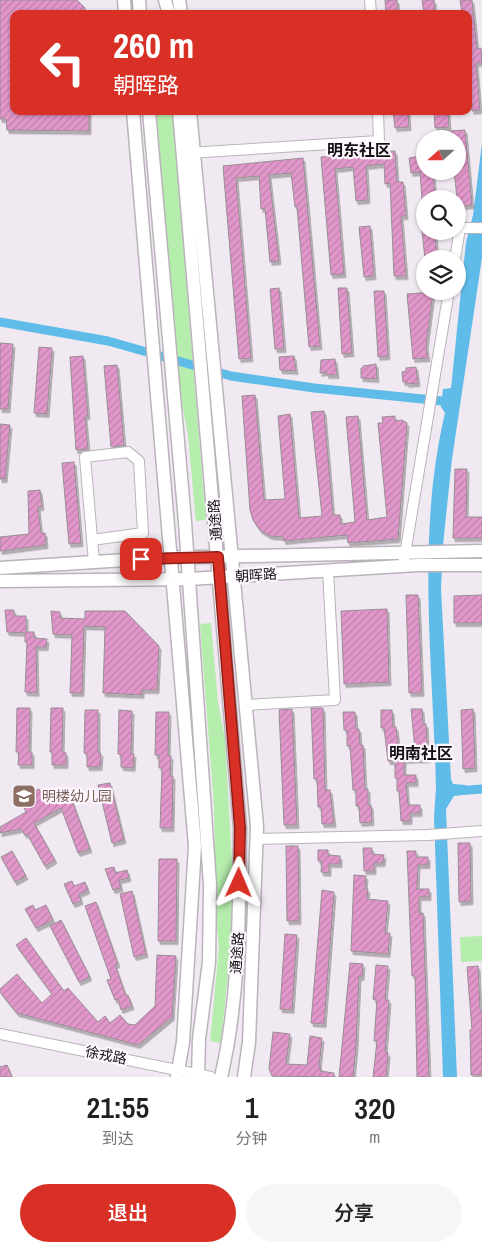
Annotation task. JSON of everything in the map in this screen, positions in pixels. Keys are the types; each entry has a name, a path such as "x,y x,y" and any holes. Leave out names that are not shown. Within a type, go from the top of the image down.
{"main road":[{"path":"134,115 195,846 183,1042 178,1073"},
{"name":"通途路","path":"149,115 189,579 210,885 209,962 199,1040 198,1076"},
{"name":"通途路","path":"180,115 188,153 213,352 210,393 219,578 240,828 238,939 228,1046 221,1077"},
{"name":"通途路","path":"190,115 188,153 198,335 210,393 232,556 256,839 249,1042 244,1077"},
{"name":"朝晖路","path":"0,568 171,557 482,551"},
{"name":"朝晖路","path":"0,581 189,579 418,565 482,565"}],"street":[{"path":"188,153 379,141 378,115"},
{"path":"457,250 462,228 482,228"},
{"path":"403,566 410,552 428,418 448,300"},
{"path":"92,540 143,532 139,461 128,452 86,457 92,540 94,562"},
{"path":"245,705 335,700 328,571"},
{"path":"256,839 428,835 457,831 482,831"},
{"name":"徐戎路","path":"0,1034 178,1073 212,1077"}],"green space":[{"path":"156,115 172,115 206,520 196,521 188,436 180,392"},
{"path":"211,623 218,702 225,739 232,862 231,945 221,1043 210,1041 219,947 216,917 214,807 200,624"},
{"path":"482,936 482,961 461,962 460,937"}],"water":[{"path":"482,143 482,258 452,459 443,545 441,589 451,779 453,784 466,785 466,794 454,796 446,809 457,1077 443,1077 434,817 436,788 428,599 429,552 431,505 436,459 445,413 441,407 443,389 451,388 460,300 466,300 465,250 473,215"}],"building":[{"path":"0,0 77,0 85,10 10,10 10,115 89,115 89,131 7,130 6,119 0,119"},
{"path":"385,0 397,0 398,10 386,10"},
{"path":"422,0 434,0 435,10 423,10"},
{"path":"460,0 472,0 477,49 481,48 482,63 476,63 480,110 472,111 472,10 461,10"},
{"path":"393,115 408,115 409,127 395,128"},
{"path":"434,115 448,115 449,127 435,128"},
{"path":"466,141 472,205 466,206 466,190 456,190 455,180 466,180"},
{"path":"395,151 397,182 403,182 406,216 401,216 406,276 394,276 390,183 385,184 384,164 366,166 368,200 356,201 353,167 335,169 344,274 331,275 321,157"},
{"path":"416,157 416,172 411,173 409,158"},
{"path":"303,158 320,346 309,347 297,207 295,207 291,173 269,175 279,261 270,262 265,209 261,209 259,176 236,178 251,358 239,359 223,166"},
{"path":"421,180 434,180 434,190 421,190"},
{"path":"370,226 374,276 364,277 359,227"},
{"path":"423,240 436,240 436,250 424,250"},
{"path":"279,288 284,349 275,349 270,289"},
{"path":"338,288 347,288 352,353 342,354"},
{"path":"374,291 384,291 388,356 378,357"},
{"path":"416,293 416,300 432,300 426,346 428,358 413,359 407,294"},
{"path":"0,343 13,344 8,409 0,409"},
{"path":"39,347 52,348 47,414 34,413"},
{"path":"83,356 88,416 85,416 88,449 76,450 70,357"},
{"path":"294,356 296,371 280,370 279,357"},
{"path":"335,359 337,375 327,375 326,372 320,373 321,360"},
{"path":"376,364 377,379 361,378 361,368 363,366"},
{"path":"117,365 124,445 111,447 104,366"},
{"path":"416,367 418,383 407,384 407,382 403,382 402,372 406,371 406,368"},
{"path":"255,395 264,500 285,499 278,416 290,414 299,518 322,516 311,412 324,411 333,515 340,515 341,524 355,522 346,417 358,416 367,520 387,517 378,423 383,423 382,417 395,416 395,421 402,420 407,423 398,539 348,543 347,535 284,541 283,537 270,536 260,530 253,520 250,510 242,396"},
{"path":"0,424 10,425 5,479 0,479"},
{"path":"74,462 81,543 69,544 62,463"},
{"path":"455,469 467,469 466,517 482,517 482,538 453,538"},
{"path":"40,490 42,507 38,507 41,533 45,533 46,545 0,551 0,537 29,534 28,491"},
{"path":"406,595 418,595 422,693 409,693"},
{"path":"482,595 482,623 454,623 454,596"},
{"path":"387,609 389,682 344,684 341,611"},
{"path":"5,610 14,610 14,616 26,616 26,632 34,632 34,638 47,639 46,647 36,647 37,693 25,692 27,642 25,642 25,633 7,632"},
{"path":"51,611 60,612 60,618 85,619 85,611 125,611 159,646 157,690 142,690 142,695 103,693 105,627 84,626 82,693 70,693 72,635 53,634"},
{"path":"17,708 30,708 29,752 32,752 32,765 18,765 19,752 16,752"},
{"path":"51,708 63,708 62,752 66,753 66,765 52,765 52,752 50,752"},
{"path":"311,708 323,708 325,790 330,790 334,824 322,824 321,807 318,807 317,779 314,779"},
{"path":"292,709 297,825 284,825 279,710"},
{"path":"411,709 422,709 423,724 426,724 428,759 404,760 404,775 416,775 416,783 406,783 408,805 420,805 420,813 410,813 410,821 401,821 399,791 397,791 397,778 395,778 395,762 398,761 388,761 384,728 381,728 381,710 392,710 393,727 396,727 400,759 415,749"},
{"path":"473,709 475,768 463,769 461,710"},
{"path":"85,710 98,710 98,753 101,753 100,767 87,767 87,754 84,753"},
{"path":"119,710 132,711 131,754 134,754 133,768 121,767 121,754 118,754"},
{"path":"156,712 169,712 168,756 171,756 170,776 173,776 172,828 160,828 162,768 159,768 159,755 155,755"},
{"path":"343,712 355,712 356,729 359,729 360,745 363,745 365,789 368,789 368,805 371,805 372,822 360,823 359,806 356,806 356,790 353,790 350,746 347,746 347,730 344,730"},
{"path":"110,783 124,840 112,843 98,785"},
{"path":"39,789 45,799 68,790 90,849 78,853 61,808 34,823 55,860 45,866 27,834 25,835 21,829 0,833 0,827 26,812 22,803 25,802 23,798"},
{"path":"458,843 470,843 471,901 459,902"},
{"path":"286,846 298,846 299,921 287,921"},
{"path":"363,848 372,848 372,854 384,855 383,863 374,863 374,871 364,871"},
{"path":"318,850 328,850 328,855 340,856 340,864 329,864 329,873 321,872 322,861 318,861"},
{"path":"12,851 26,876 15,882 1,857"},
{"path":"407,851 416,851 416,857 428,857 428,865 418,865 417,889 429,889 429,897 419,897 419,913 423,913 429,1077 417,1077 415,976 412,976"},
{"path":"159,859 177,859 176,941 158,941"},
{"path":"114,867 115,873 127,870 129,878 119,880 121,888 113,890 105,869"},
{"path":"354,875 366,876 365,889 368,889 367,899 388,901 385,933 390,933 388,954 351,951"},
{"path":"72,881 74,886 85,882 88,890 79,894 81,901 73,904 64,884"},
{"path":"322,890 334,892 324,1024 311,1023"},
{"path":"132,891 146,954 134,957 120,894"},
{"path":"96,902 118,964 115,965 126,996 128,995 132,1006 121,1010 118,999 115,1000 107,980 111,979 85,906"},
{"path":"33,905 35,910 46,905 53,920 36,928 25,909"},
{"path":"61,920 90,977 79,982 50,926"},
{"path":"285,934 297,935 292,1010 280,1009"},
{"path":"26,938 64,991 68,988 98,1022 105,1016 110,1023 120,1015 128,1024 135,1025 155,1006 157,955 176,956 172,1017 138,1045 17,1013 0,992 0,989 17,974 42,1003 52,994 16,945"},
{"path":"350,963 363,964 362,977 359,977 353,1077 339,1077"},
{"path":"376,965 388,966 385,1000 389,1000 385,1052 388,1053 386,1077 373,1077 377,1041 374,1041 377,1000 373,999"},
{"path":"478,966 480,1010 482,1010 482,1075 471,1075 470,1030 472,1030 467,967"},
{"path":"273,1032 290,1034 286,1064 307,1065 310,1036 322,1038 320,1071 334,1073 334,1077 272,1076 269,1069"},
{"path":"7,1065 12,1077 0,1077 0,1067"}],"waterway":[{"path":"0,322 108,341 231,376 314,388 452,402"},
{"path":"456,791 482,789"}],"place":[{"name":"明楼幼儿园","path":"24,796"}],"district":[{"name":"明东社区","path":"359,150"},
{"name":"明南社区","path":"421,753"}],"route":[{"path":"141,559 218,557 221,617 240,828 239,883"}]}
